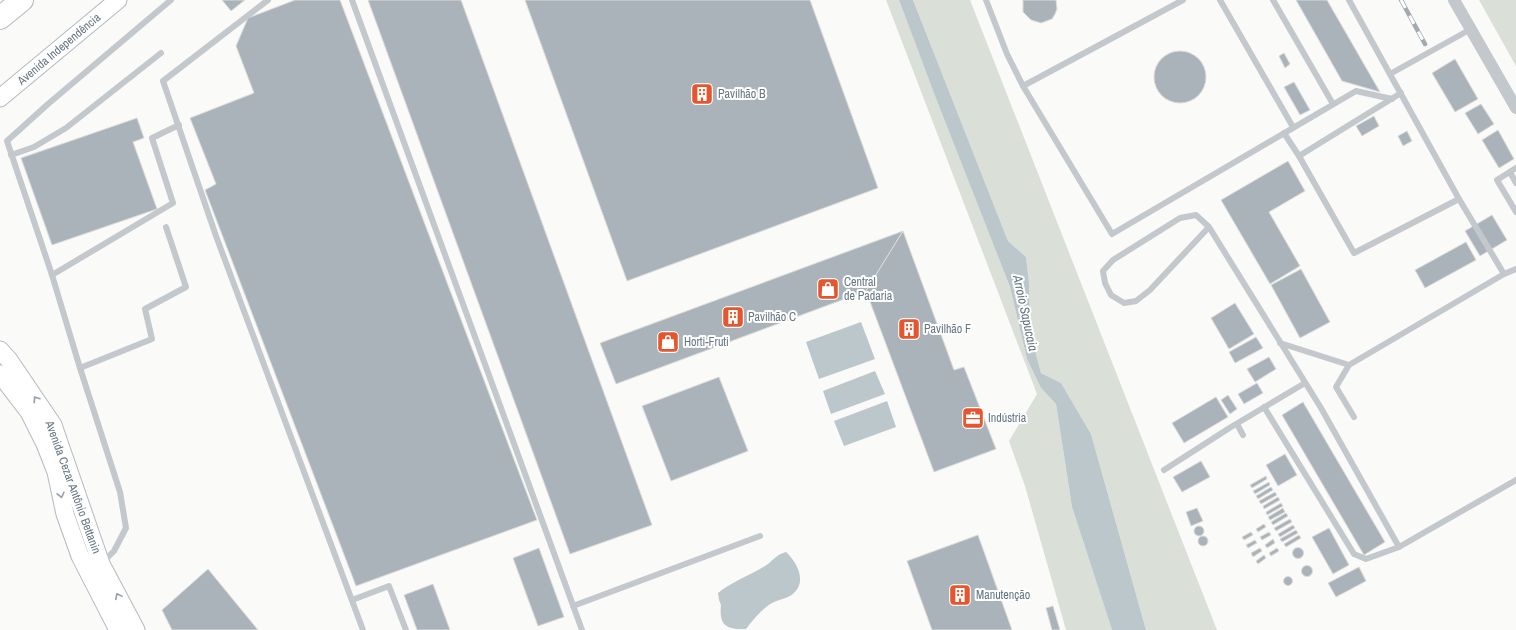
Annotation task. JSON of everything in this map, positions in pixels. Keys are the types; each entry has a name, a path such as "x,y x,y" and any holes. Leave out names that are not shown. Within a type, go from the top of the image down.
{"highway":[{"path":"0,18 22,0"}],"main road":[{"name":"Avenida Independência","path":"0,98 118,0"},
{"name":"Avenida Cezar Antônio Bettanin","path":"0,350 9,360 53,425 94,568 118,630"},
{"name":"Avenida Cezar Antônio Bettanin","path":"0,374 29,412 45,444 56,472 65,514 80,556 94,568 136,630"}],"street":[{"path":"1454,0 1516,108"}],"lane":[{"path":"94,568 114,552 126,528 120,492 52,275 7,141 48,104 171,0"},
{"path":"268,0 163,81 216,236 363,630"},
{"path":"352,0 582,630"},
{"path":"986,0 1007,54 1023,86 1112,234 1356,91 1392,99"},
{"path":"1023,86 1183,0"},
{"path":"1220,0 1293,128"},
{"path":"1274,0 1333,104"},
{"path":"1349,0 1459,199 1504,274"},
{"path":"1390,74 1471,29"},
{"path":"11,155 34,147 66,128 161,54"},
{"path":"1299,156 1401,93"},
{"path":"52,275 173,203 152,138 178,125"},
{"path":"1284,133 1299,156 1354,253 1459,199"},
{"path":"1516,168 1497,180 1516,212"},
{"path":"1510,172 1516,183"},
{"path":"1209,227 1150,290 1136,301 1124,303 1111,295 1105,283 1103,271 1113,260 1180,218 1196,215 1209,227 1305,383 1399,547"},
{"path":"80,368 152,339 145,309 186,287 166,227"},
{"path":"1354,417 1336,387 1349,365 1504,274 1516,269"},
{"path":"1280,344 1349,365"},
{"path":"1164,470 1305,383"},
{"path":"1264,407 1345,541 1354,554 1366,558 1399,547 1516,480"},
{"path":"1237,424 1243,435"},
{"path":"573,606 760,536"},
{"path":"352,600 388,586 406,630"}],"shaded area":[{"path":"886,0 899,0 1010,287 1027,359 1041,388 1056,404 1072,507 1112,630 1066,630 1025,486 1009,441 1037,394"},
{"path":"913,0 970,0 1217,630 1146,630 1091,434 1061,383 1041,373 1030,332 1029,283 1026,257 1008,241"},
{"path":"1479,0 1516,0 1516,66"}],"water":[{"name":"Arroio Sapucaia","path":"899,0 913,0 1008,241 1026,257 1029,283 1030,332 1041,373 1061,383 1091,434 1146,630 1112,630 1072,507 1056,404 1041,388 1027,359 1010,287"},
{"path":"861,322 875,359 819,379 806,342"},
{"path":"875,371 885,394 831,414 823,391"},
{"path":"887,401 896,427 844,446 834,421"},
{"path":"786,552 795,562 800,574 799,586 796,591 790,596 774,602 765,608 746,629 728,627 722,621 721,605 718,593 762,568 778,555"}],"building":[{"path":"222,0 245,0 231,11"},
{"path":"295,0 340,0 537,520 356,586 205,190 216,184 190,118 254,93 236,46 248,18"},
{"path":"368,0 461,0 652,525 570,554"},
{"name":"Pavilhão B","path":"525,0 810,0 878,188 627,281"},
{"path":"1023,0 1056,0 1057,9 1052,19 1041,23 1031,20 1023,12"},
{"path":"1296,0 1327,0 1380,92 1342,81"},
{"path":"1175,51 1185,51 1199,58 1206,72 1206,82 1199,96 1185,103 1175,103 1165,99 1158,92 1154,82 1154,72 1158,62 1165,55"},
{"path":"1284,53 1290,64 1285,68 1279,56"},
{"path":"1455,59 1478,99 1455,112 1432,73"},
{"path":"1294,82 1310,110 1300,115 1284,87"},
{"path":"1481,104 1494,124 1478,134 1465,113"},
{"path":"1374,116 1379,126 1362,136 1356,126"},
{"path":"137,118 144,138 133,142 157,209 52,245 21,158"},
{"path":"1498,130 1514,159 1499,168 1482,140"},
{"path":"1407,131 1412,141 1403,146 1398,136"},
{"path":"1288,161 1305,191 1269,212 1300,266 1270,284 1221,200"},
{"path":"1492,215 1507,240 1480,256 1465,231"},
{"name":"Pavilhão C","path":"903,231 866,291 616,384 600,343"},
{"name":"Pavilhão F","path":"903,231 954,370 964,367 996,449 934,472 866,291"},
{"path":"1466,242 1476,260 1425,288 1415,270"},
{"path":"1301,269 1330,322 1300,338 1271,285"},
{"path":"1235,303 1254,334 1229,349 1211,318"},
{"path":"1256,337 1263,348 1235,363 1229,352"},
{"path":"1269,357 1276,369 1255,382 1247,369"},
{"path":"719,377 748,451 671,481 642,406"},
{"path":"1257,383 1263,393 1244,404 1238,394"},
{"path":"1228,395 1237,409 1230,414 1221,400"},
{"path":"1216,397 1228,417 1184,443 1172,423"},
{"path":"1303,402 1385,542 1364,555 1282,415"},
{"path":"1285,454 1297,475 1278,486 1266,465"},
{"path":"1201,461 1210,477 1182,492 1173,477"},
{"path":"1266,476 1267,479 1252,488 1250,485"},
{"path":"1269,482 1270,485 1255,494 1253,491"},
{"path":"1271,487 1273,490 1258,499 1256,496"},
{"path":"1275,492 1277,495 1261,504 1259,501"},
{"path":"1278,497 1280,500 1264,509 1263,506"},
{"path":"1281,503 1283,506 1267,515 1266,512"},
{"path":"1197,508 1203,521 1191,526 1186,512"},
{"path":"1283,508 1285,512 1270,520 1268,517"},
{"path":"1286,513 1288,516 1273,525 1271,522"},
{"path":"1290,519 1292,522 1276,531 1274,528"},
{"path":"1264,524 1266,527 1258,532 1256,529"},
{"path":"1293,525 1295,528 1280,537 1278,534"},
{"path":"1199,526 1204,531 1199,536 1194,531"},
{"path":"1329,528 1349,565 1333,574 1312,537"},
{"path":"1296,530 1298,533 1282,542 1280,539"},
{"path":"1251,532 1253,535 1244,540 1242,537"},
{"path":"1269,532 1271,535 1262,540 1260,537"},
{"name":"Manutenção","path":"978,535 1012,630 932,630 907,561"},
{"path":"1299,535 1301,538 1286,547 1284,544"},
{"path":"1201,536 1205,536 1207,537 1207,545 1201,546 1198,543 1198,539"},
{"path":"1273,539 1275,543 1267,548 1265,545"},
{"path":"1255,540 1257,543 1248,548 1246,545"},
{"path":"1298,547 1302,549 1304,553 1302,557 1298,559 1294,557 1292,553 1294,549"},
{"path":"539,548 564,617 538,626 513,558"},
{"path":"1260,548 1262,551 1253,557 1251,553"},
{"path":"1277,548 1279,551 1271,556 1269,553"},
{"path":"1264,555 1266,558 1258,564 1256,561"},
{"path":"1305,566 1309,566 1311,567 1311,575 1305,576 1302,573 1302,569"},
{"path":"1359,567 1366,581 1336,597 1328,583"},
{"path":"208,569 258,630 172,630 162,610"},
{"path":"1288,576 1293,581 1288,586 1283,581"},
{"path":"433,584 450,630 417,630 404,595"},
{"path":"1053,606 1060,630 1052,630 1046,608"}],"railway":[{"path":"1401,0 1425,44"}],"place":[{"name":"Pavilhão B","path":"702,94"},
{"name":"Central de Padaria","path":"828,289"},
{"name":"Pavilhão C","path":"733,317"},
{"name":"Pavilhão F","path":"909,329"},
{"name":"Horti-Fruti","path":"668,342"},
{"name":"Indústria","path":"973,418"},
{"name":"Manutenção","path":"960,595"}]}
